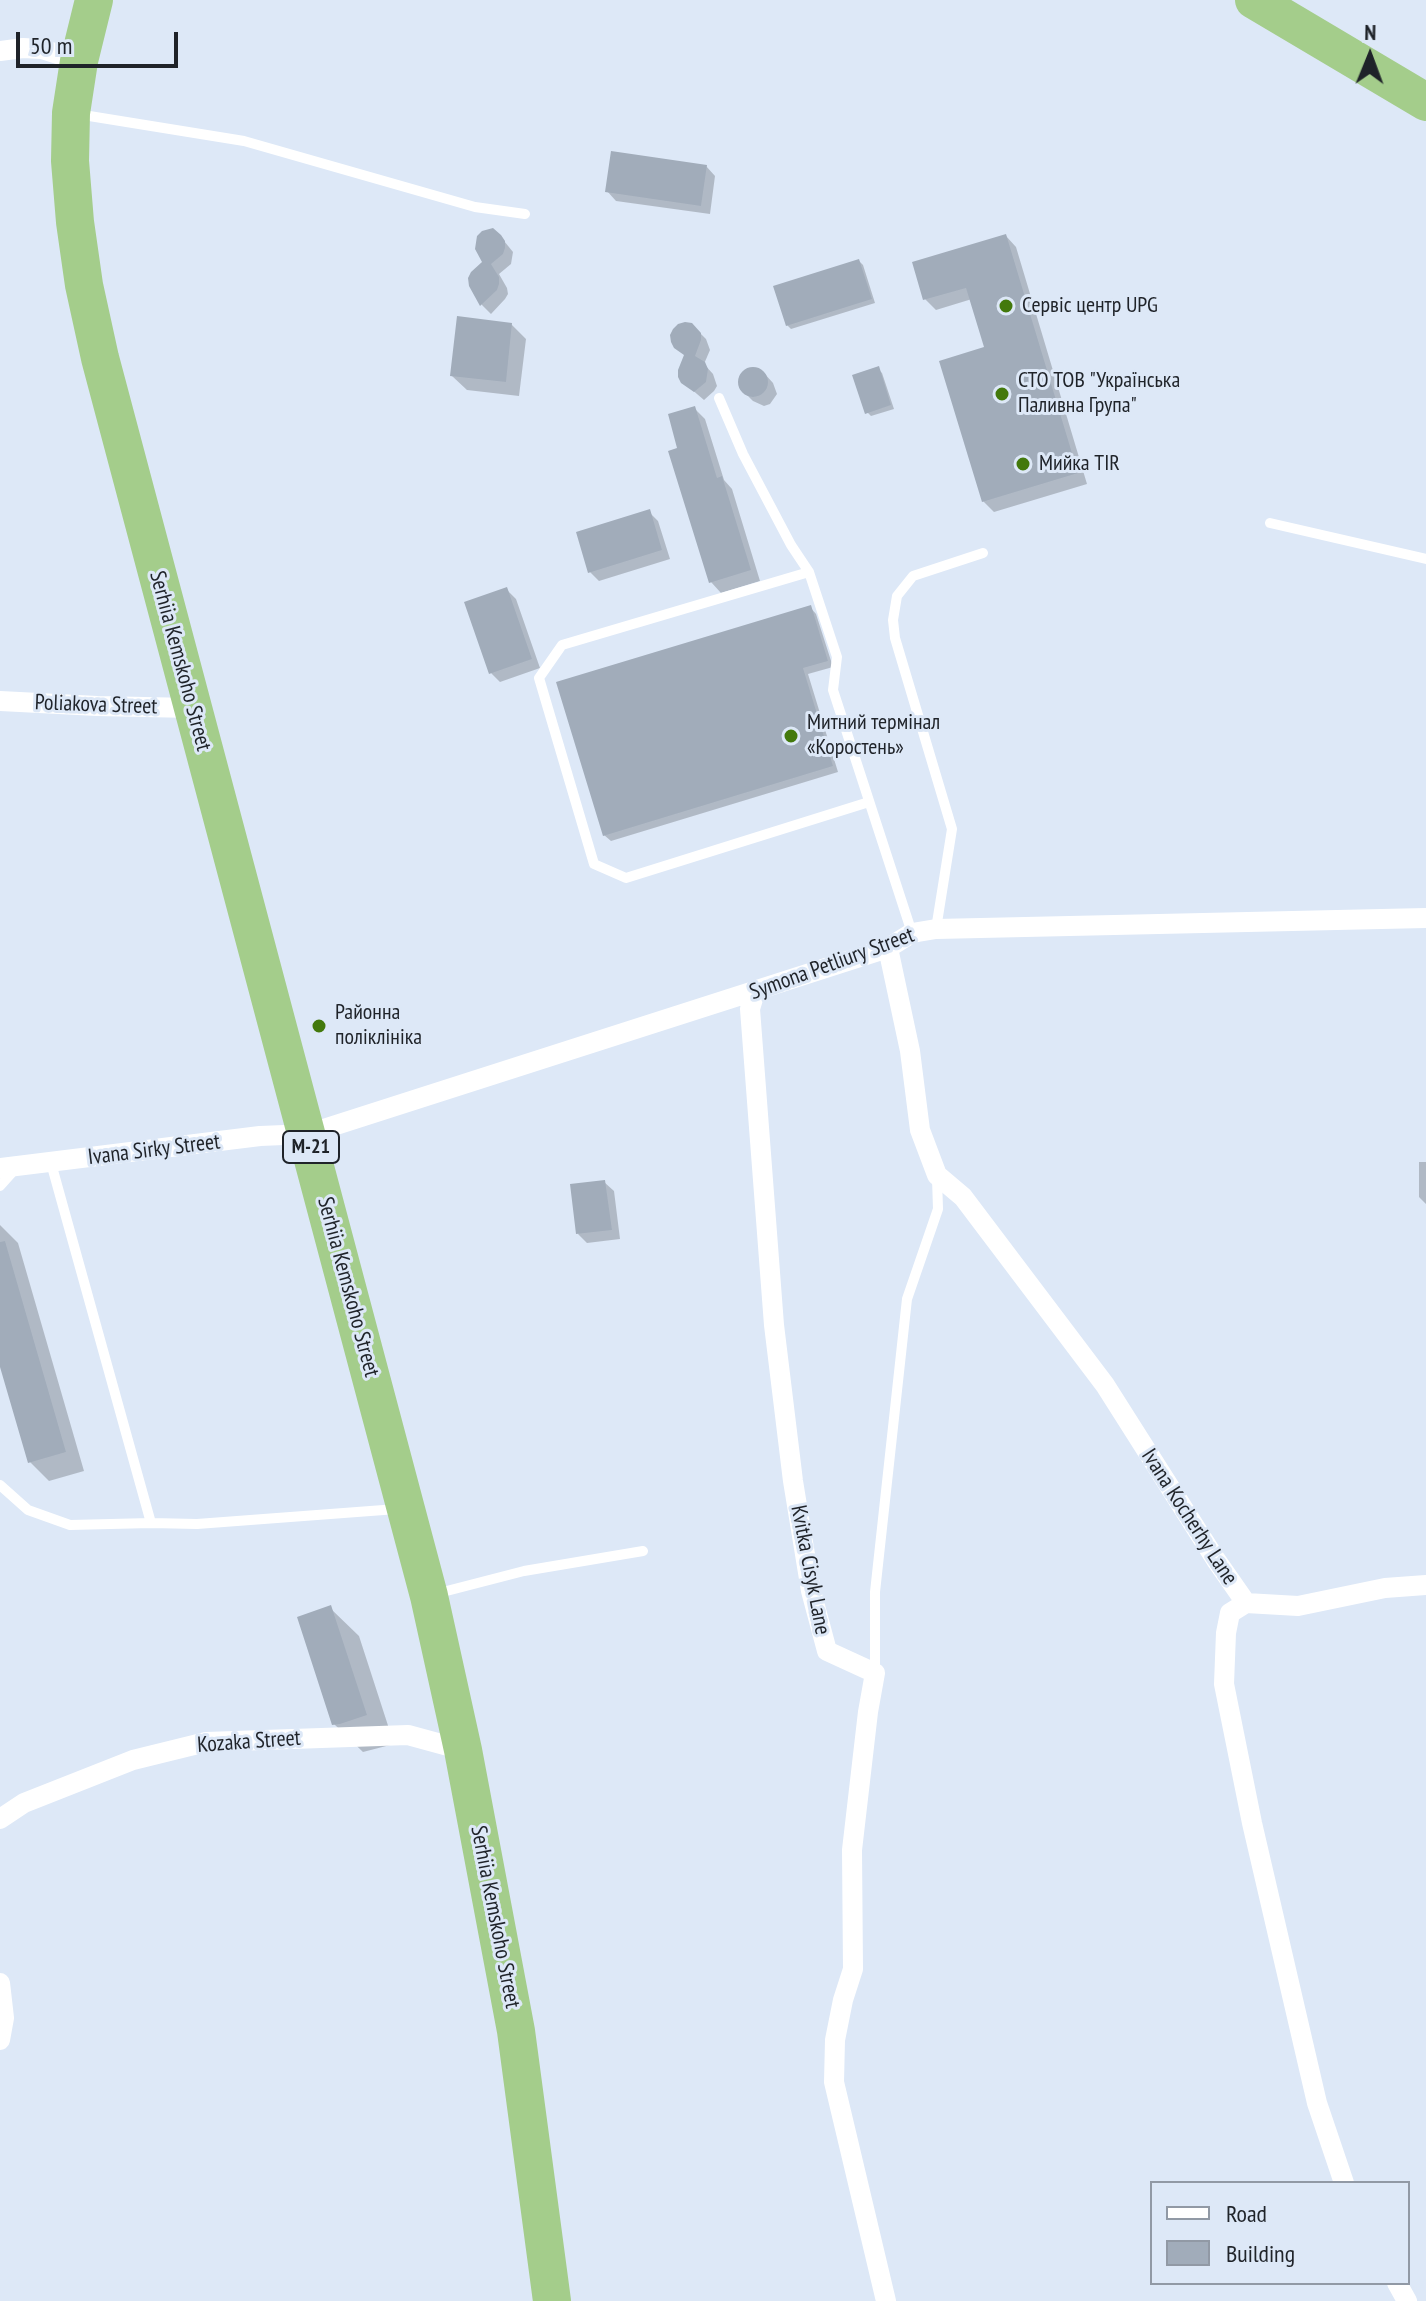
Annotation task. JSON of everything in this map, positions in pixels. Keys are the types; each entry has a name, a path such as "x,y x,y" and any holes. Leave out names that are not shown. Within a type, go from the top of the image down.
{"highway":[{"name":"Serhiia Kemskoho Street","path":"94,0 79,61 71,113 70,161 84,285 100,358 192,708 429,1596 463,1750 516,2031 552,2301"},
{"path":"1254,0 1426,102"}],"street":[{"path":"0,51 42,49 79,61"},
{"name":"Poliakova Street","path":"0,701 192,708"},
{"name":"Symona Petliury Street","path":"308,1134 888,948 912,933 936,929 1426,918"},
{"name":"Ivana Kocherhy Lane","path":"888,948 910,1051 920,1130 937,1175 963,1197 1105,1385 1246,1603 1230,1613 1224,1684 1252,1823 1317,2103 1343,2181"},
{"name":"Kvitka Cisyk Lane","path":"755,992 750,1009 774,1325 793,1481 811,1591 827,1651 875,1673"},
{"name":"Ivana Sirky Street","path":"9,1167 260,1136 308,1134"},
{"path":"1246,1603 1298,1606 1385,1588 1426,1585"},
{"path":"875,1673 852,1850 853,1969 835,2040 834,2082 886,2301"},
{"name":"Kozaka Street","path":"0,1819 24,1803 133,1760 206,1742 408,1735 463,1750"},
{"path":"0,1983 4,2018 0,2040"}],"lane":[{"path":"71,113 244,141 475,207 525,214"},
{"path":"719,398 743,454 791,545 809,572 837,657 833,690 912,933"},
{"path":"1270,523 1426,559"},
{"path":"936,929 952,829 895,638 893,620 897,596 913,576 983,553"},
{"path":"809,572 562,645 539,678 594,864 626,878 869,802"},
{"path":"51,1163 151,1523"},
{"path":"0,1186 9,1167"},
{"path":"875,1673 875,1592 907,1299 938,1209 937,1175"},
{"path":"0,1485 28,1510 70,1525 197,1524 406,1508"},
{"path":"429,1596 524,1571 643,1551"}],"building":[{"path":"611,151 707,165 701,206 605,192"},
{"path":"493,228 505,241 503,254 491,264 499,277 499,284 497,290 480,306 468,278 482,262 475,249 477,236"},
{"path":"1006,234 1078,473 982,502 939,361 984,347 966,288 923,300 912,262"},
{"path":"859,259 872,299 786,326 773,286"},
{"path":"457,316 512,323 506,382 450,376"},
{"path":"692,323 701,333 695,356 705,362 708,369 706,382 694,392 678,377 684,355 674,348 670,335 678,324"},
{"path":"879,366 891,405 865,414 852,375"},
{"path":"753,367 764,371 768,382 764,393 753,397 742,393 738,382 742,371"},
{"path":"695,406 717,478 722,476 751,570 709,583 668,451 677,448 668,414"},
{"path":"650,509 662,550 588,573 576,532"},
{"path":"507,587 532,659 489,674 464,602"},
{"path":"811,605 828,661 803,668 833,766 603,836 556,682"},
{"path":"605,1180 612,1230 576,1234 570,1184"},
{"path":"5,1241 66,1452 28,1463 0,1367 0,1242"},
{"path":"331,1605 367,1715 332,1725 297,1617"}],"place":[{"name":"Сервіс центр UPG","path":"1006,306"},
{"name":"СТО ТОВ \"Українська Паливна Група\"","path":"1002,394"},
{"name":"Мийка TIR","path":"1023,464"},
{"name":"Митний термінал «Коростень»","path":"791,736"},
{"name":"Районна поліклініка","path":"319,1026"}]}
